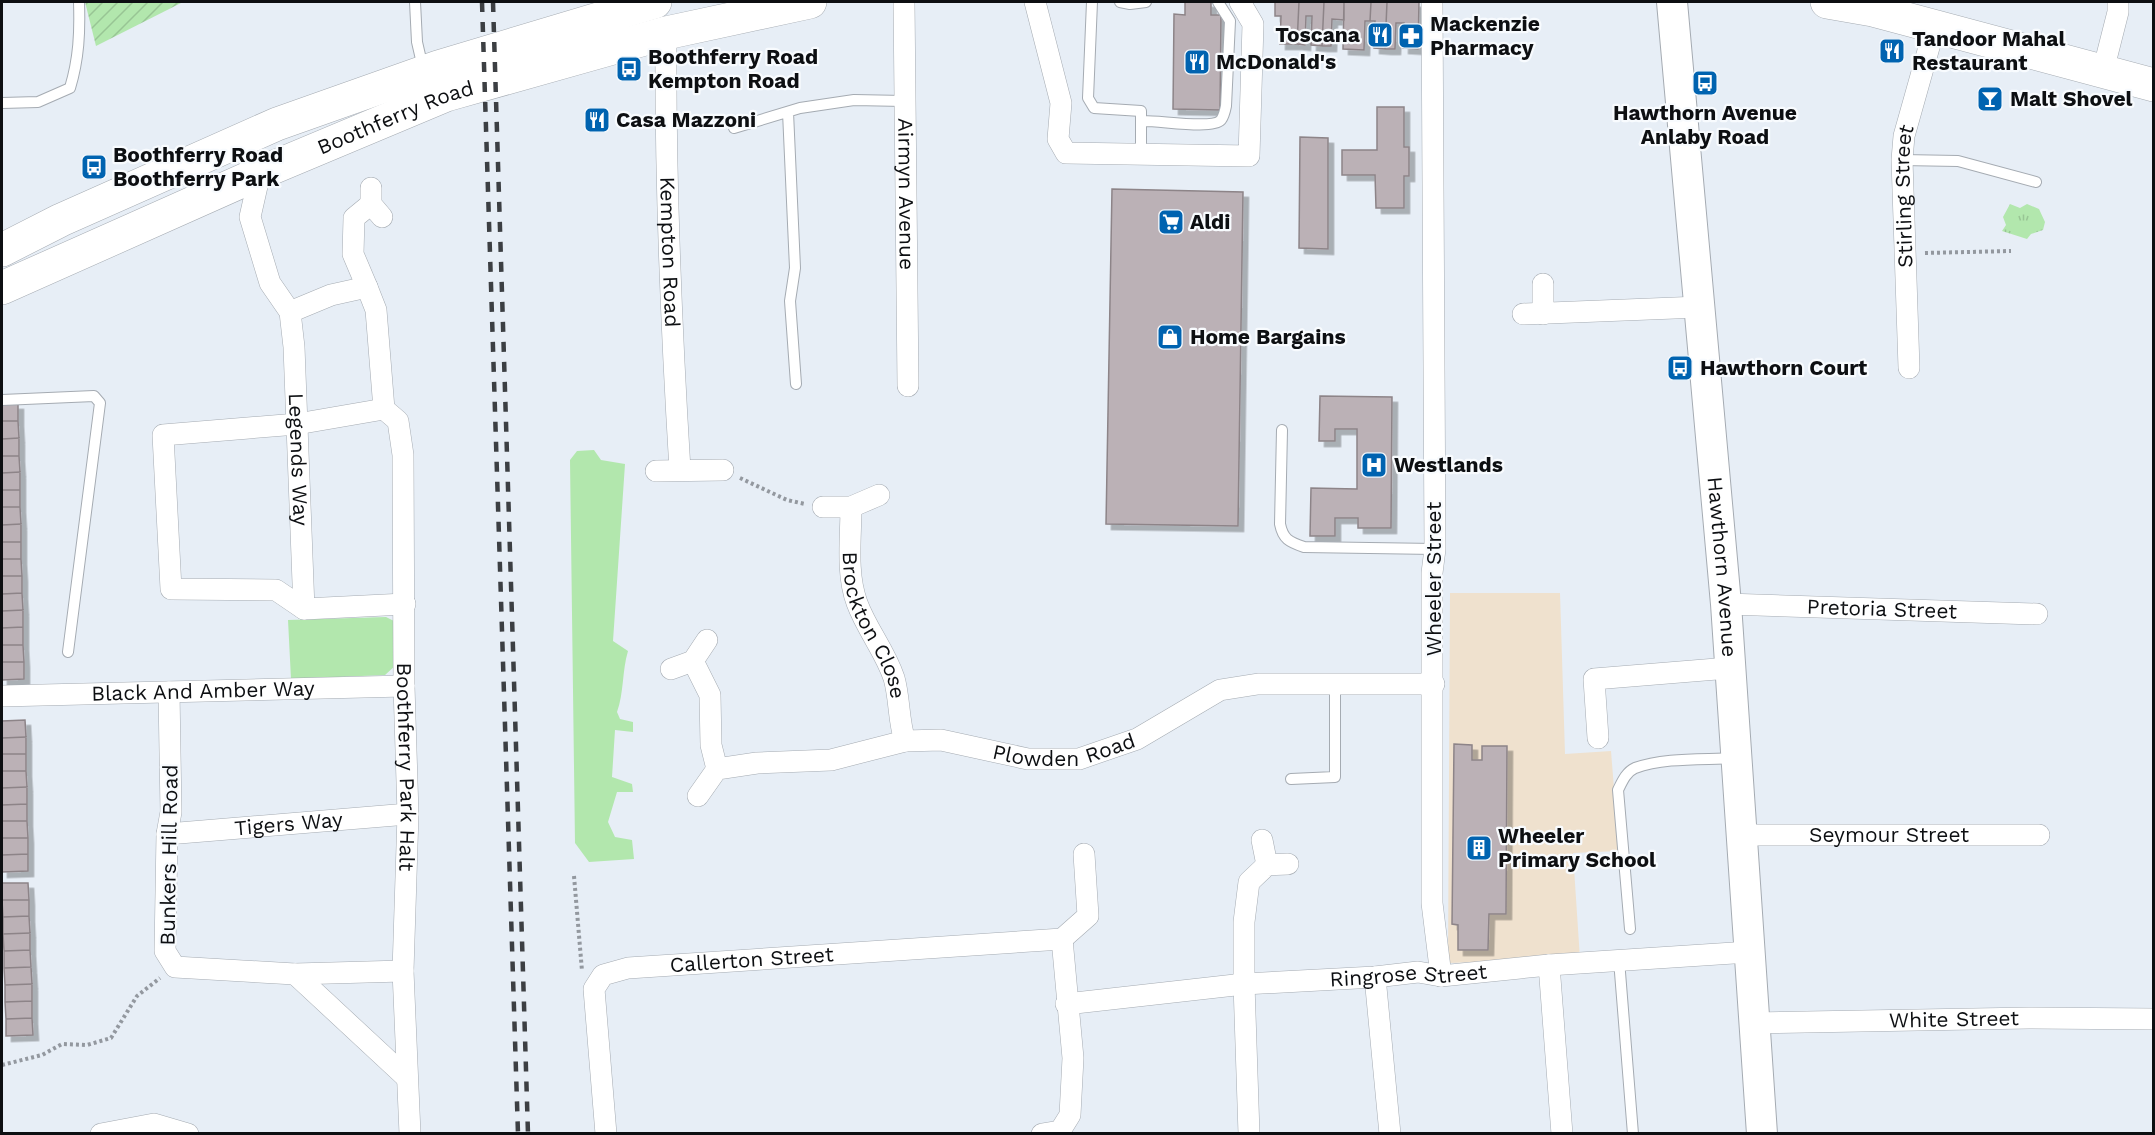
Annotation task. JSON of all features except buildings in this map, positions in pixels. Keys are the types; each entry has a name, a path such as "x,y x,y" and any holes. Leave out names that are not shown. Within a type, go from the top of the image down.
{"main road":[{"name":"Boothferry Road","path":"2,250 61,220 277,124 424,71 661,14 810,2"},
{"path":"1827,2 1873,6 1935,26 2154,85"},
{"name":"Boothferry Road","path":"2,288 260,173 446,95 661,14"}],"street":[{"name":"Airmyn Avenue","path":"904,2 908,386"},
{"path":"1035,2 1061,103 1058,139 1066,153 1249,156 1253,24 1240,2"},
{"name":"Wheeler Street","path":"1432,2 1435,549 1432,573 1434,684 1432,903 1441,976"},
{"name":"Hawthorn Avenue","path":"1672,2 1726,604 1762,1134"},
{"path":"2103,70 2118,12 2118,2"},
{"name":"Kempton Road","path":"661,14 670,304 680,470"},
{"name":"Stirling Street","path":"1909,368 1902,160 1904,136 1935,26"},
{"name":"Legends Way","path":"260,173 250,217 270,283 290,312 294,347 304,609"},
{"path":"214,194 250,217"},
{"path":"375,203 354,218 353,254 376,310 384,409 297,424 163,435 171,589 276,590 304,609 405,604"},
{"path":"1543,284 1533,314 1700,307"},
{"path":"290,312 331,295 367,287"},
{"name":"Boothferry Park Halt","path":"384,409 399,420 403,455 404,686 408,814 403,971 410,1134"},
{"path":"656,471 723,470"},
{"path":"823,507 851,507 879,495"},
{"name":"Brockton Close","path":"851,507 850,568 857,602 886,655 899,694 901,728 905,741"},
{"name":"Pretoria Street","path":"1726,604 2037,614"},
{"path":"671,669 693,661 706,640"},
{"path":"693,661 710,695 711,745 717,769 699,796"},
{"path":"1598,738 1594,680 1729,668"},
{"name":"Plowden Road","path":"717,769 757,763 831,760 905,741 941,740 1028,759 1078,759 1137,739 1220,690 1258,684 1434,684"},
{"name":"Black And Amber Way","path":"2,696 404,686"},
{"name":"Bunkers Hill Road","path":"169,692 171,812 167,834 165,951 175,967 295,974 403,971"},
{"name":"Tigers Way","path":"167,834 408,814"},
{"name":"Seymour Street","path":"1741,835 2039,835"},
{"path":"1262,840 1267,865"},
{"path":"1051,1132 1070,1115 1073,1058 1066,1004 1062,939 1088,916 1084,854"},
{"path":"1249,1134 1244,922 1249,882 1267,865 1288,864"},
{"name":"Callerton Street","path":"594,989 603,975 628,968 1062,939"},
{"name":"Ringrose Street","path":"1066,1004 1244,984 1375,978 1418,972 1441,976 1549,965 1749,952"},
{"path":"1549,965 1562,1134"},
{"path":"295,974 406,1078"},
{"path":"1375,978 1390,1134"},
{"path":"594,989 606,1134"},
{"name":"White Street","path":"1756,1023 2028,1018 2154,1019"},
{"path":"101,1134 154,1124 188,1134"}],"lane":[{"path":"2,103 38,102 70,88 78,62 81,39 79,2"},
{"path":"415,2 417,42 424,71"},
{"path":"1092,2 1088,98 1094,108 1204,125 1216,124 1223,119 1226,106 1230,21 1218,2"},
{"path":"1120,2 1130,4 1146,2"},
{"path":"734,128 788,112 854,100 904,101"},
{"path":"788,112 795,268 790,301 795,384"},
{"path":"1141,116 1141,154"},
{"path":"1902,160 1958,161 2036,182"},
{"path":"2,400 94,396 100,403 68,652"},
{"path":"1282,430 1280,524 1282,536 1290,543 1304,546 1435,549"},
{"path":"1291,779 1335,777 1335,684"},
{"path":"1630,929 1618,790 1624,777 1634,769 1668,762 1736,758"},
{"path":"1619,960 1633,1134"}],"path":[{"path":"1904,254 2011,251"},
{"path":"723,470 787,500 823,507"},
{"path":"574,876 583,986 594,989"},
{"path":"2,1065 42,1054 62,1044 87,1046 111,1038 137,996 175,967"}],"shaded area":[{"name":"Wheeler Primary School","path":"1450,593 1560,593 1565,754 1611,751 1619,851 1573,853 1580,959 1448,963"}],"green space":[{"path":"85,2 181,2 181,3 96,46"},
{"path":"2010,204 2020,208 2027,204 2039,209 2045,222 2043,230 2031,234 2027,239 2002,231 2006,225 2003,217"},
{"path":"594,450 601,460 625,464 613,641 628,651 617,712 620,719 633,722 633,732 615,730 612,777 632,784 633,792 617,792 608,822 615,837 632,840 634,859 589,862 575,843 570,460 577,451"},
{"path":"386,617 398,623 396,665 385,675 291,679 288,620"}],"railway":[{"path":"482,2 518,1134"},
{"path":"493,2 528,1134"}],"place":[{"name":"Toscana","path":"1380,35"},
{"name":"Mackenzie Pharmacy","path":"1411,36"},
{"name":"Tandoor Mahal Restaurant","path":"1892,51"},
{"name":"McDonald's","path":"1197,62"},
{"name":"Boothferry Road Kempton Road","path":"629,69"},
{"name":"Hawthorn Avenue Anlaby Road","path":"1705,83"},
{"name":"Malt Shovel","path":"1990,99"},
{"name":"Casa Mazzoni","path":"597,120"},
{"name":"Boothferry Road Boothferry Park","path":"94,167"},
{"name":"Aldi","path":"1171,222"},
{"name":"Home Bargains","path":"1170,337"},
{"name":"Hawthorn Court","path":"1680,368"},
{"name":"Westlands","path":"1374,465"},
{"name":"Wheeler Primary School","path":"1479,848"}]}
